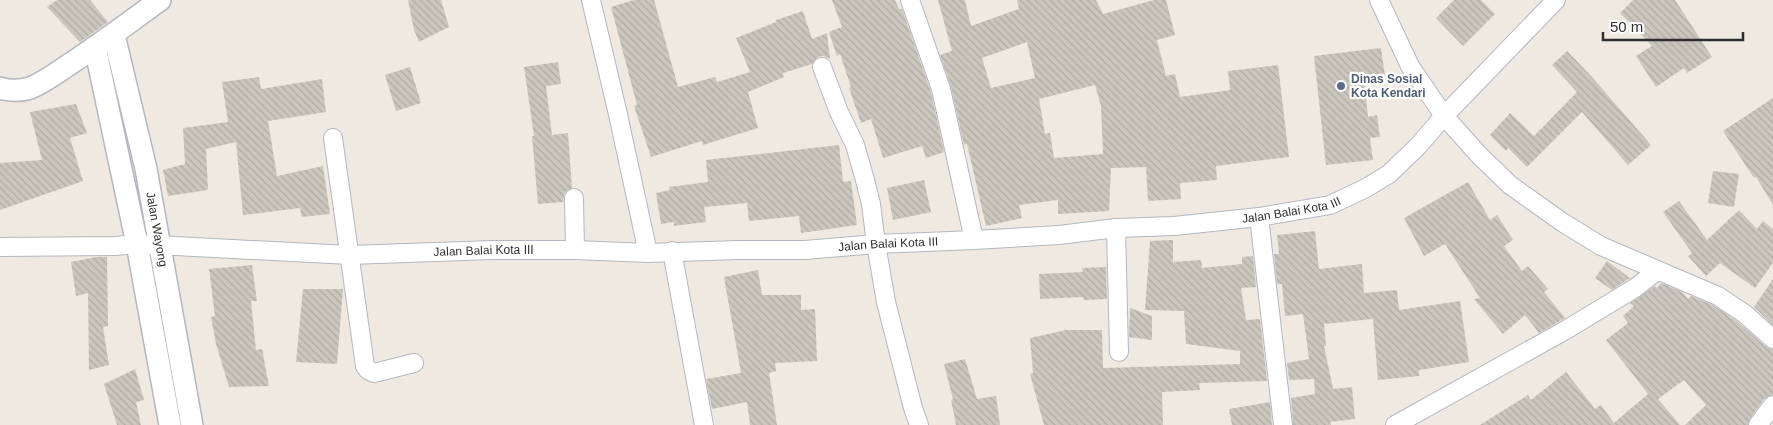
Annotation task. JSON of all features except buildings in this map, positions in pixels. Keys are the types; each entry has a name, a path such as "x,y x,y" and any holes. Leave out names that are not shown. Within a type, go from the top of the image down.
{"street":[{"path":"0,88 13,90 30,88 48,79 160,0"},
{"path":"591,0 648,253"},
{"path":"910,0 941,89 974,240"},
{"path":"1379,0 1410,66 1444,116 1479,155 1517,190 1562,222 1601,246 1718,296 1745,314 1773,339"},
{"name":"Jalan Balai Kota III","path":"0,247 115,246 137,244 350,255 492,250 575,250 648,253 672,251 805,250 876,244 1059,235 1116,228 1174,226 1259,217 1330,205 1366,188 1389,174 1418,146 1444,116 1556,0"},
{"name":"Jalan Wayong","path":"114,34 146,169 192,425"},
{"name":"Jalan Wayong","path":"95,47 137,244 170,425"},
{"path":"822,67 839,112 855,145 871,204 886,302 919,425"},
{"path":"332,138 365,366 374,373 414,363"},
{"path":"574,198 575,250"},
{"path":"1259,217 1283,425"},
{"path":"1116,228 1119,352"},
{"path":"672,251 704,425"},
{"path":"1395,425 1564,332 1635,288 1657,271"},
{"path":"1758,425 1773,405"}],"place":[{"name":"Dinas Sosial Kota Kendari","path":"1341,86"}]}
